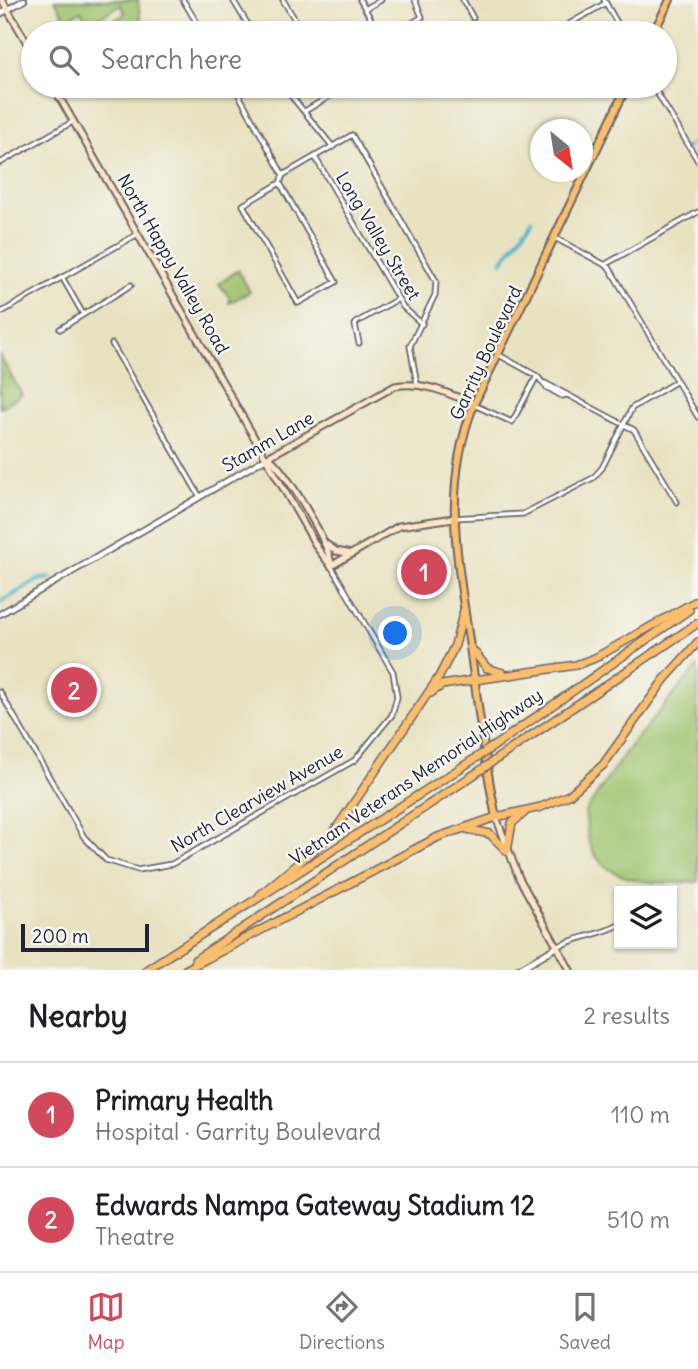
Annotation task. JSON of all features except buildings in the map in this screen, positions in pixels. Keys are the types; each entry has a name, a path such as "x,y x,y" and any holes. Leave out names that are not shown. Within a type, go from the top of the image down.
{"highway":[{"path":"428,696 442,685 553,670 595,658 698,602"},
{"name":"Vietnam Veterans Memorial Highway","path":"146,970 498,744 698,602"},
{"path":"238,913 332,835 428,696 451,655 464,610"},
{"name":"Vietnam Veterans Memorial Highway","path":"183,970 698,623"},
{"path":"183,970 457,829 528,811 569,795 590,779 664,680 698,642"},
{"path":"470,647 487,668 514,674"},
{"path":"507,851 512,823 528,811"},
{"path":"457,829 486,831 507,851"}],"main road":[{"path":"2,0 21,33"},
{"path":"659,21 670,0"},
{"name":"North Happy Valley Road","path":"60,98 268,457 270,466 326,562 331,566"},
{"name":"Garrity Boulevard","path":"496,817 464,610 454,518 453,493 457,461 474,404 621,98"},
{"path":"417,384 474,404"},
{"name":"Stamm Lane","path":"268,457 395,386 417,384"},
{"name":"North Happy Valley Road","path":"268,457 277,463 323,542 331,566"},
{"path":"331,566 400,526 454,518"},
{"path":"323,542 336,551 352,554"},
{"path":"496,817 507,851 570,970"}],"street":[{"path":"0,14 24,0"},
{"path":"183,0 196,21"},
{"path":"233,0 246,21"},
{"path":"283,0 296,21"},
{"path":"360,0 372,21"},
{"path":"365,9 381,0"},
{"path":"415,0 422,17 416,21"},
{"path":"463,0 473,18"},
{"path":"572,21 605,1 616,21"},
{"path":"241,98 283,175"},
{"path":"292,98 333,147"},
{"path":"305,111 327,98"},
{"path":"660,98 698,161"},
{"path":"0,163 74,121"},
{"path":"280,183 336,282 298,303 243,205 280,183 283,175 352,135 436,281 435,295 410,346 417,384"},
{"name":"Long Valley Street","path":"315,157 398,299 422,324"},
{"path":"606,264 698,212"},
{"path":"0,313 139,233"},
{"path":"555,238 606,264 698,417"},
{"path":"62,277 83,314"},
{"path":"60,328 131,285"},
{"path":"359,343 355,325 398,299"},
{"path":"112,344 200,497"},
{"path":"499,355 566,395 634,430 677,502"},
{"path":"474,404 512,422 537,376"},
{"path":"454,518 523,514 585,483 602,468 624,423 638,404 677,381"},
{"name":"Stamm Lane","path":"0,613 268,457"},
{"name":"North Happy Valley Road","path":"331,566 393,672"},
{"name":"North Clearview Avenue","path":"0,692 84,837 106,860 138,870 184,859 355,760 391,715 397,697 393,672"},
{"path":"517,970 576,937 598,936 614,928"}],"green space":[{"path":"55,0 138,0 141,21 112,21 125,14 121,5 93,21 86,21 81,11 66,20"},
{"path":"238,270 250,292 229,303 230,298 219,284"},
{"path":"0,356 22,395 0,408"},
{"path":"698,666 698,882 652,882 622,876 598,859 590,845 585,812 629,747"}],"waterway":[{"path":"693,144 698,142"},
{"path":"502,262 532,220"},
{"path":"1,602 38,580 50,578"}],"place":[{"name":"Primary Health","path":"424,572"},
{"name":"Edwards Nampa Gateway Stadium 12","path":"74,690"}]}
